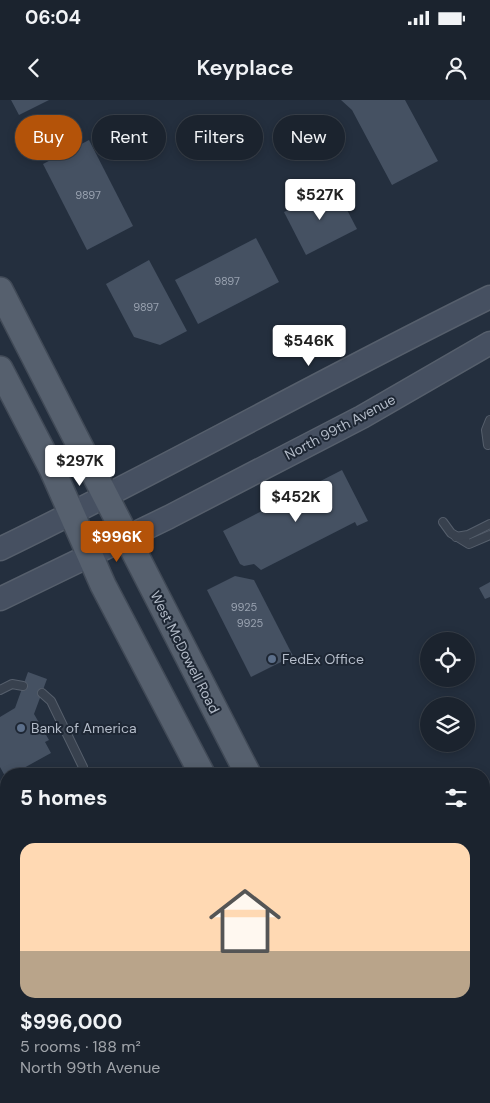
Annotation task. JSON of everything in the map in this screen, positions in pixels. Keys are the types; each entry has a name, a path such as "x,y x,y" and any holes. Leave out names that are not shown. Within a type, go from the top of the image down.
{"main road":[{"name":"West McDowell Road","path":"0,290 245,768"},
{"path":"0,548 105,496 349,368 490,297"},
{"name":"North 99th Avenue","path":"0,599 91,556 362,417 490,343"},
{"path":"0,369 72,512 103,585 199,768"}],"lane":[{"path":"488,445 486,430 490,420"},
{"path":"443,522 456,537 469,544 490,535"},
{"path":"456,537 468,535 490,524"},
{"path":"0,690 12,684 23,686"},
{"path":"42,693 51,701 83,767"}],"building":[{"path":"11,100 49,100 19,115"},
{"path":"341,100 405,100 438,161 392,185 352,110"},
{"path":"89,140 92,146 92,160 99,160 133,226 87,250 43,164 51,160 82,160 82,144"},
{"path":"335,187 357,229 306,255 284,212"},
{"path":"256,238 279,282 198,324 175,280"},
{"path":"149,260 187,331 160,345 134,337 106,284"},
{"path":"342,470 368,521 357,526 355,522 261,570 254,564 244,566 240,564 223,531"},
{"path":"235,576 254,580 293,656 251,677 207,590"},
{"path":"490,582 490,597 485,599 479,588"},
{"name":"Bank of America","path":"28,672 47,679 34,714 49,740 45,742 51,753 24,768 1,768 0,717 15,708"}],"place":[{"name":"FedEx Office","path":"272,659"},
{"name":"Bank of America","path":"21,728"}]}
